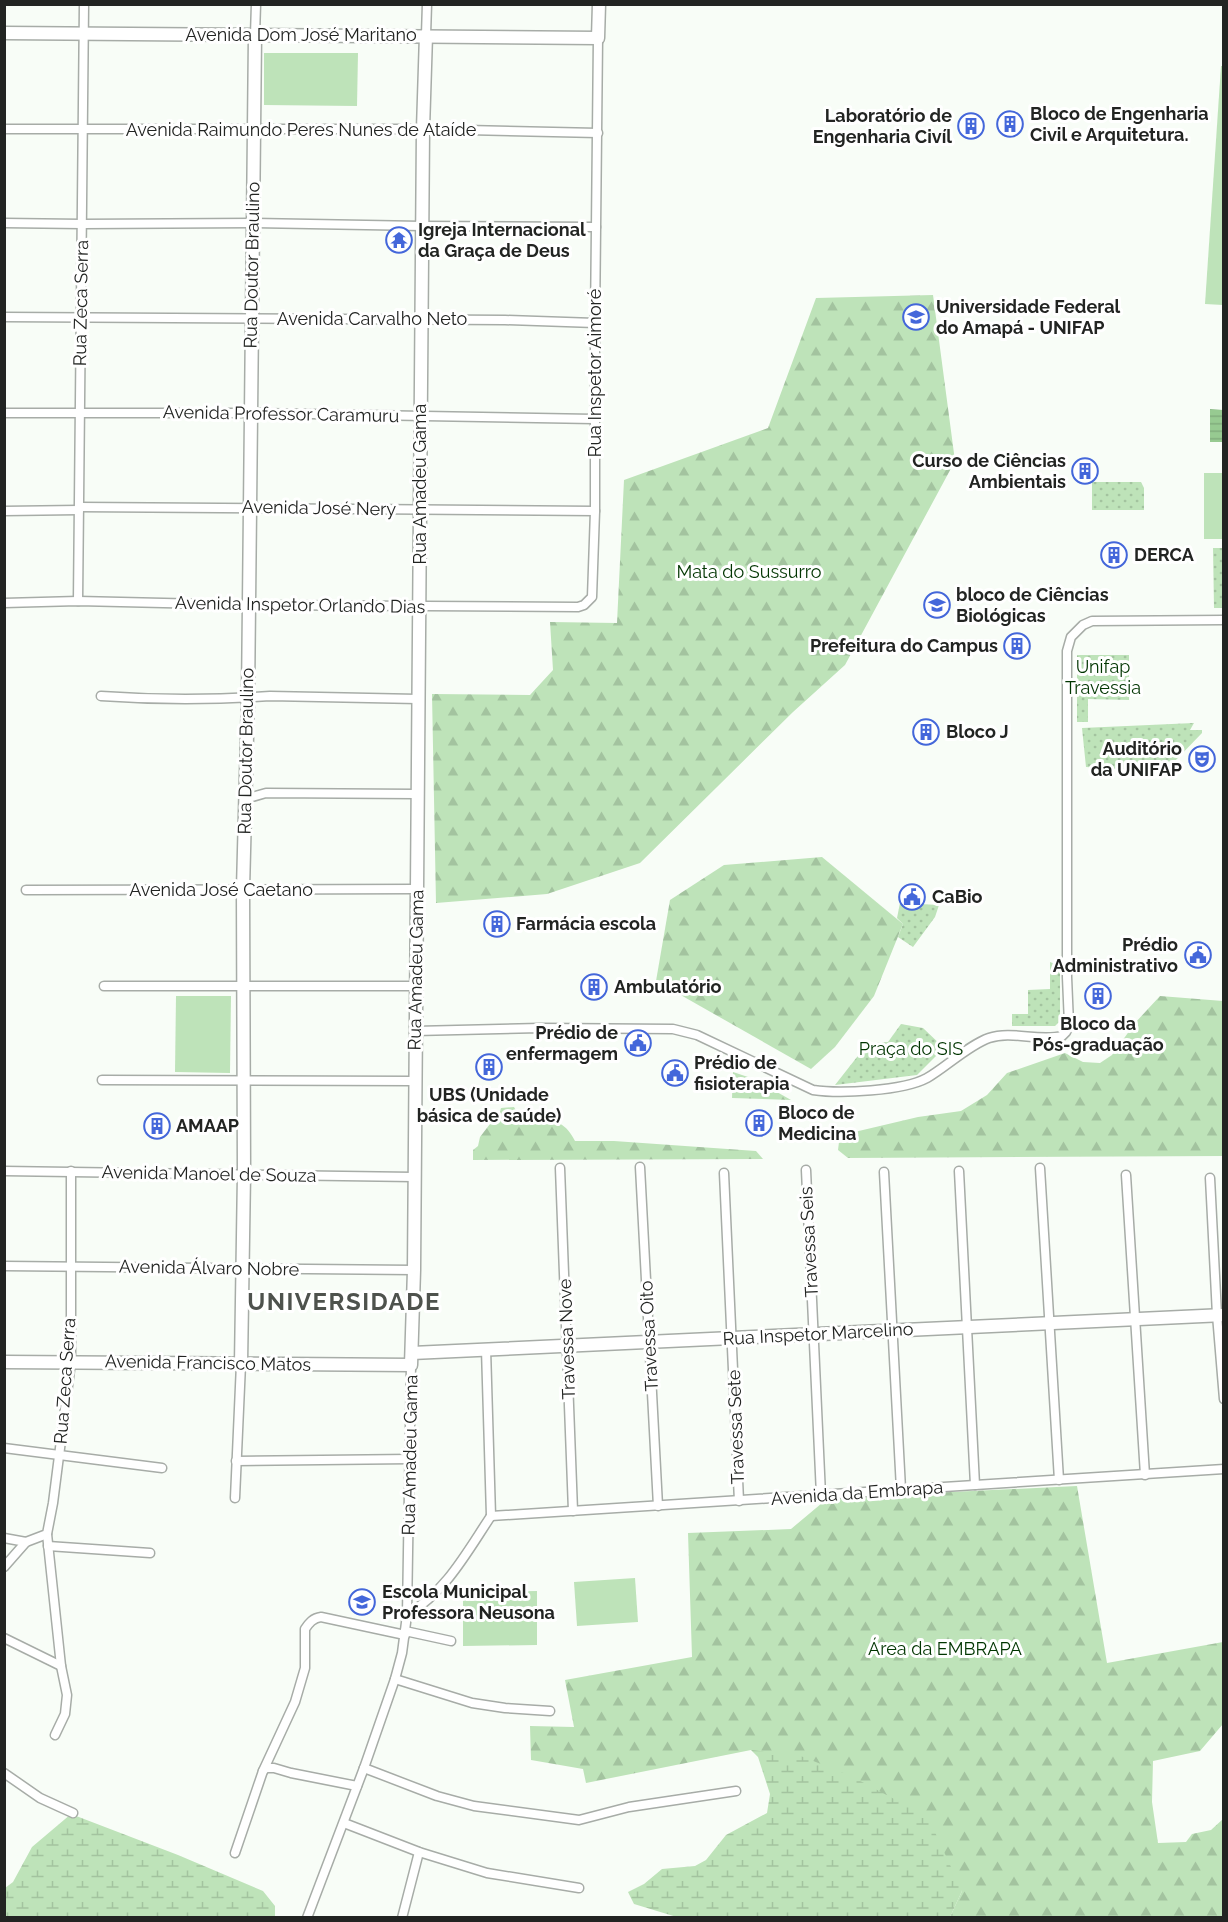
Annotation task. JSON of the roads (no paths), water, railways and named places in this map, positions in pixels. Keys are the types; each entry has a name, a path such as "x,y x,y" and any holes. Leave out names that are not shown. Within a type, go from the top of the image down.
{"street":[{"name":"Rua Zeca Serra","path":"78,601 84,4"},
{"name":"Rua Doutor Braulino","path":"235,1498 242,1364 243,890 248,698 256,4"},
{"name":"Rua Amadeu Gama","path":"307,1917 344,1823 395,1679 401,1659 407,1615 414,1270 414,986 417,889 423,129 427,4"},
{"name":"Rua Inspetor Aimoré","path":"592,597 595,511 599,4"},
{"name":"Avenida Dom José Maritano","path":"4,33 598,38"},
{"name":"Avenida Raimundo Peres Nunes de Ataíde","path":"4,129 423,129 597,134"},
{"path":"4,223 596,227"},
{"name":"Avenida Carvalho Neto","path":"4,317 595,322"},
{"name":"Avenida Professor Caramuru","path":"4,412 594,419"},
{"name":"Avenida José Nery","path":"4,511 249,507 595,511"},
{"name":"Avenida Inspetor Orlando Dias","path":"4,603 78,601 249,605 578,607 584,605 592,597"},
{"path":"415,1030 673,1029 697,1035 813,1090 826,1092 860,1091 918,1082 989,1038 1004,1035 1062,1036 1069,1024 1066,752 1068,643 1076,631 1092,621 1224,620"},
{"path":"101,696 158,699 270,696 418,699"},
{"path":"245,798 266,793 416,794"},
{"name":"Avenida José Caetano","path":"26,890 417,889"},
{"path":"104,986 414,986"},
{"path":"102,1080 414,1081"},
{"name":"Travessa Oito","path":"640,1167 658,1506"},
{"name":"Travessa Nove","path":"560,1168 573,1511"},
{"path":"1040,1168 1059,1480"},
{"name":"Travessa Seis","path":"806,1170 820,1495"},
{"name":"Avenida Manoel de Souza","path":"4,1171 414,1177"},
{"name":"Rua Zeca Serra","path":"55,1735 65,1714 67,1703 47,1534 54,1503 70,1362 71,1171"},
{"path":"959,1171 975,1485"},
{"path":"884,1172 901,1489"},
{"name":"Travessa Sete","path":"724,1173 739,1501"},
{"path":"1126,1175 1145,1474"},
{"path":"1210,1178 1224,1399"},
{"name":"Avenida Álvaro Nobre","path":"4,1266 414,1270"},
{"name":"Rua Inspetor Marcelino","path":"411,1359 486,1349 1220,1315"},
{"path":"407,1615 439,1591 491,1516 486,1349"},
{"name":"Avenida Francisco Matos","path":"4,1362 242,1364 411,1359"},
{"path":"4,1448 162,1468"},
{"path":"236,1461 411,1459"},
{"name":"Avenida da Embrapa","path":"491,1516 1224,1469"},
{"path":"4,1567 26,1542 47,1534"},
{"path":"4,1538 26,1542"},
{"path":"48,1546 150,1553"},
{"path":"235,1853 263,1771 295,1702 305,1668 305,1629 312,1620 321,1617 451,1641"},
{"path":"4,1638 61,1666"},
{"path":"395,1679 472,1703 505,1708 550,1710"},
{"path":"263,1771 268,1767 357,1786"},
{"path":"364,1768 437,1796 474,1806 579,1820 628,1807 736,1791"},
{"path":"4,1773 40,1798 72,1813"},
{"path":"344,1823 419,1852 487,1873 579,1888"},
{"path":"402,1917 419,1852"}],"place":[{"name":"Bloco de Engenharia Civil e Arquitetura.","path":"1010,124"},
{"name":"Laboratório de Engenharia Civíl","path":"971,126"},
{"name":"Igreja Internacional da Graça de Deus","path":"399,240"},
{"name":"Universidade Federal do Amapá - UNIFAP","path":"916,317"},
{"name":"Curso de Ciências Ambientais","path":"1085,471"},
{"name":"DERCA","path":"1114,555"},
{"name":"bloco de Ciências Biológicas","path":"937,605"},
{"name":"Prefeitura do Campus","path":"1017,646"},
{"name":"Bloco J","path":"926,732"},
{"name":"Auditório da UNIFAP","path":"1202,759"},
{"name":"CaBio","path":"912,897"},
{"name":"Farmácia escola","path":"497,924"},
{"name":"Prédio Administrativo","path":"1198,955"},
{"name":"Ambulatório","path":"594,987"},
{"name":"Bloco da Pós-graduação","path":"1098,996"},
{"name":"Prédio de enfermagem","path":"638,1043"},
{"name":"UBS (Unidade básica de saúde)","path":"489,1067"},
{"name":"Prédio de fisioterapia","path":"675,1073"},
{"name":"Bloco de Medicina","path":"759,1123"},
{"name":"AMAAP","path":"157,1126"},
{"name":"Escola Municipal Professora Neusona","path":"362,1602"}],"district":[{"name":"UNIVERSIDADE","path":"344,1302"}],"park label":[{"name":"Mata do Sussurro","path":"749,572"},
{"name":"Unifap Travessia","path":"1103,677"},
{"name":"Praça do SIS","path":"911,1049"},
{"name":"Área da EMBRAPA","path":"945,1649"}]}
